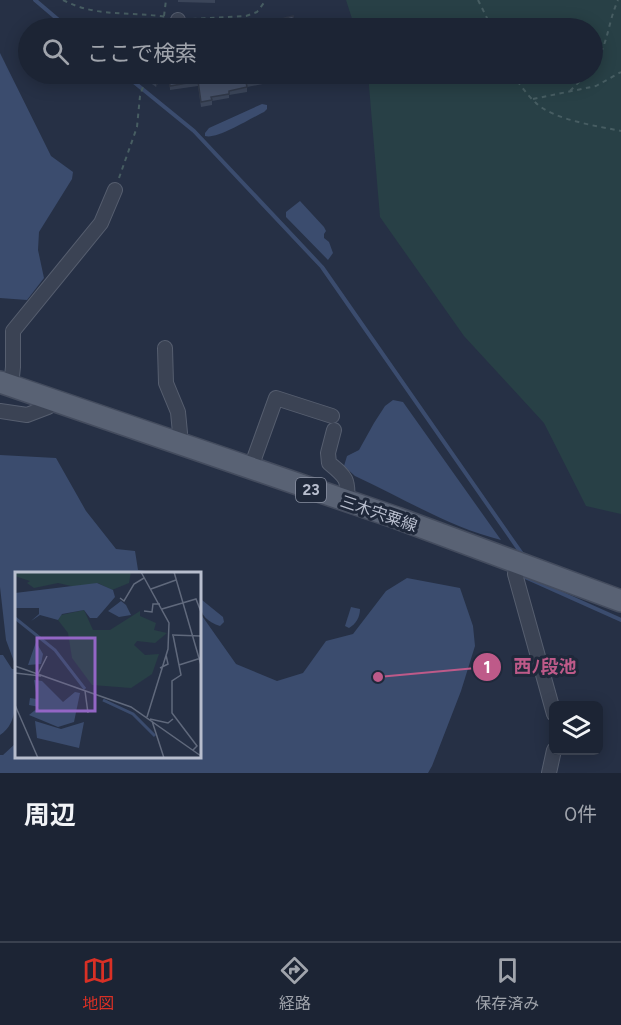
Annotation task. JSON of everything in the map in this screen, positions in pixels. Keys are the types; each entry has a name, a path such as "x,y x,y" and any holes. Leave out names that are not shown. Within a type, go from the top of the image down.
{"main road":[{"name":"三木宍粟線","path":"6,384 347,502 621,601"}],"street":[{"path":"6,384 14,367 14,331 102,223 115,190"},
{"path":"165,348 166,382 178,412 180,433 178,444"},
{"path":"0,411 27,415 48,407 51,398"},
{"path":"250,470 276,398 333,423 328,453 329,463 344,476 348,485 347,502"},
{"path":"517,563 515,574 550,701"},
{"path":"549,773 553,755"}],"path":[{"path":"164,16 166,0"},
{"path":"478,0 487,18"},
{"path":"603,52 612,14 618,0"},
{"path":"603,82 621,72"},
{"path":"115,190 137,127 140,96 144,84"},
{"path":"520,84 537,104 563,117 592,126 621,130"},
{"path":"570,91 577,84"},
{"path":"532,99 600,84"}],"green space":[{"path":"346,0 621,0 621,514 586,506 544,423 464,336 380,217 369,84 603,84 603,18 352,18"}],"water":[{"path":"0,53 51,156 73,172 72,179 39,232 38,250 44,278 27,300 0,298"},
{"path":"262,104 267,105 264,112 226,132 205,136 209,128"},
{"path":"300,201 326,231 324,238 329,242 333,253 328,260 286,217 286,212"},
{"path":"393,400 403,402 501,540 463,528 426,511 355,476 344,466 347,456 359,450 385,406"},
{"path":"0,455 56,458 86,511 116,549 135,551 138,570 153,572 15,572 15,664 6,640 0,587"},
{"path":"407,578 460,588 473,626 475,646 461,691 428,773 0,773 0,755 15,744 15,758 201,758 201,614 236,664 277,681 303,673 326,641 353,634 386,591"},
{"path":"201,601 223,617 224,622 220,626 212,623 203,615"},
{"path":"351,607 360,609 360,612 356,622 349,628 345,626"},
{"path":"0,655 3,655 12,669 15,669 15,708 11,723 0,735"}],"building":[{"path":"198,84 246,84 247,87 201,102"}],"waterway":[{"path":"35,0 56,18"},
{"path":"136,84 194,131 322,267 522,554"},
{"path":"525,577 621,620"}],"place":[{"name":"西ﾉ段池","path":"378,677"}]}
